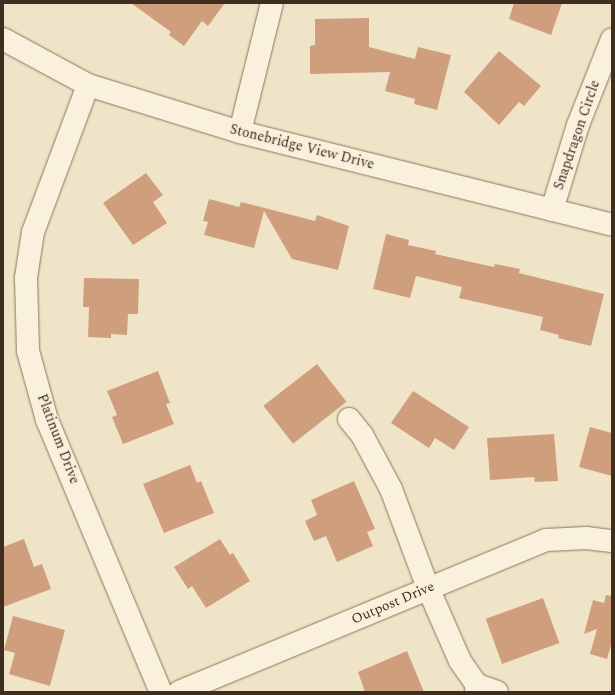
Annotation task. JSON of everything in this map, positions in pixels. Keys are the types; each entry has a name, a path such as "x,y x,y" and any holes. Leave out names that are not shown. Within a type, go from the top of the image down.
{"street":[{"path":"240,132 272,3"},
{"name":"Stonebridge View Drive","path":"3,39 88,85 240,132 612,225"},
{"name":"Snapdragon Circle","path":"552,210 578,125 612,39"},
{"name":"Platinum Drive","path":"88,85 33,232 26,278 28,351 47,420 161,692"},
{"path":"349,419 362,435 391,489 428,588 460,661 476,688 497,692"},
{"name":"Outpost Drive","path":"179,692 546,540 586,538 612,541"}],"building":[{"path":"131,3 225,3 208,26 202,21 184,46 169,35 171,32"},
{"path":"514,3 562,3 551,35 509,19"},
{"path":"369,18 369,47 415,59 418,47 451,55 437,110 414,104 415,99 385,91 390,72 310,74 310,46 315,45 315,19"},
{"path":"499,51 541,86 524,106 519,102 499,125 464,92"},
{"path":"146,173 163,195 153,202 167,223 133,245 103,203"},
{"path":"209,199 239,207 241,202 315,221 317,215 349,226 338,270 292,259 264,211 254,248 204,235 208,222 203,221"},
{"path":"386,234 409,240 408,245 436,251 435,254 494,267 495,264 520,269 519,273 604,294 591,346 558,338 559,335 540,330 543,317 459,298 462,287 416,276 410,298 373,289"},
{"path":"84,278 139,279 138,314 128,314 127,335 111,334 111,338 88,337 89,307 83,307"},
{"path":"317,364 347,402 293,444 263,406"},
{"path":"158,371 170,403 166,404 174,424 123,444 112,417 117,415 107,391"},
{"path":"413,391 469,427 454,450 435,438 429,448 391,423"},
{"path":"590,427 612,433 612,476 579,467"},
{"path":"554,434 558,481 535,482 534,477 490,480 487,438"},
{"path":"190,465 197,483 201,481 214,513 164,533 143,484"},
{"path":"354,481 375,529 367,532 373,546 337,562 326,536 314,541 305,521 317,515 311,500"},
{"path":"24,539 34,567 42,564 51,589 3,607 3,547"},
{"path":"220,539 230,555 233,553 250,581 206,608 192,586 188,589 174,567"},
{"path":"606,595 612,596 612,642 607,659 590,654 597,629 584,634 593,600 604,603"},
{"path":"543,598 559,643 502,664 486,619"},
{"path":"13,616 65,630 50,686 9,674 15,653 4,650"},
{"path":"407,651 424,692 365,692 358,672"}]}
